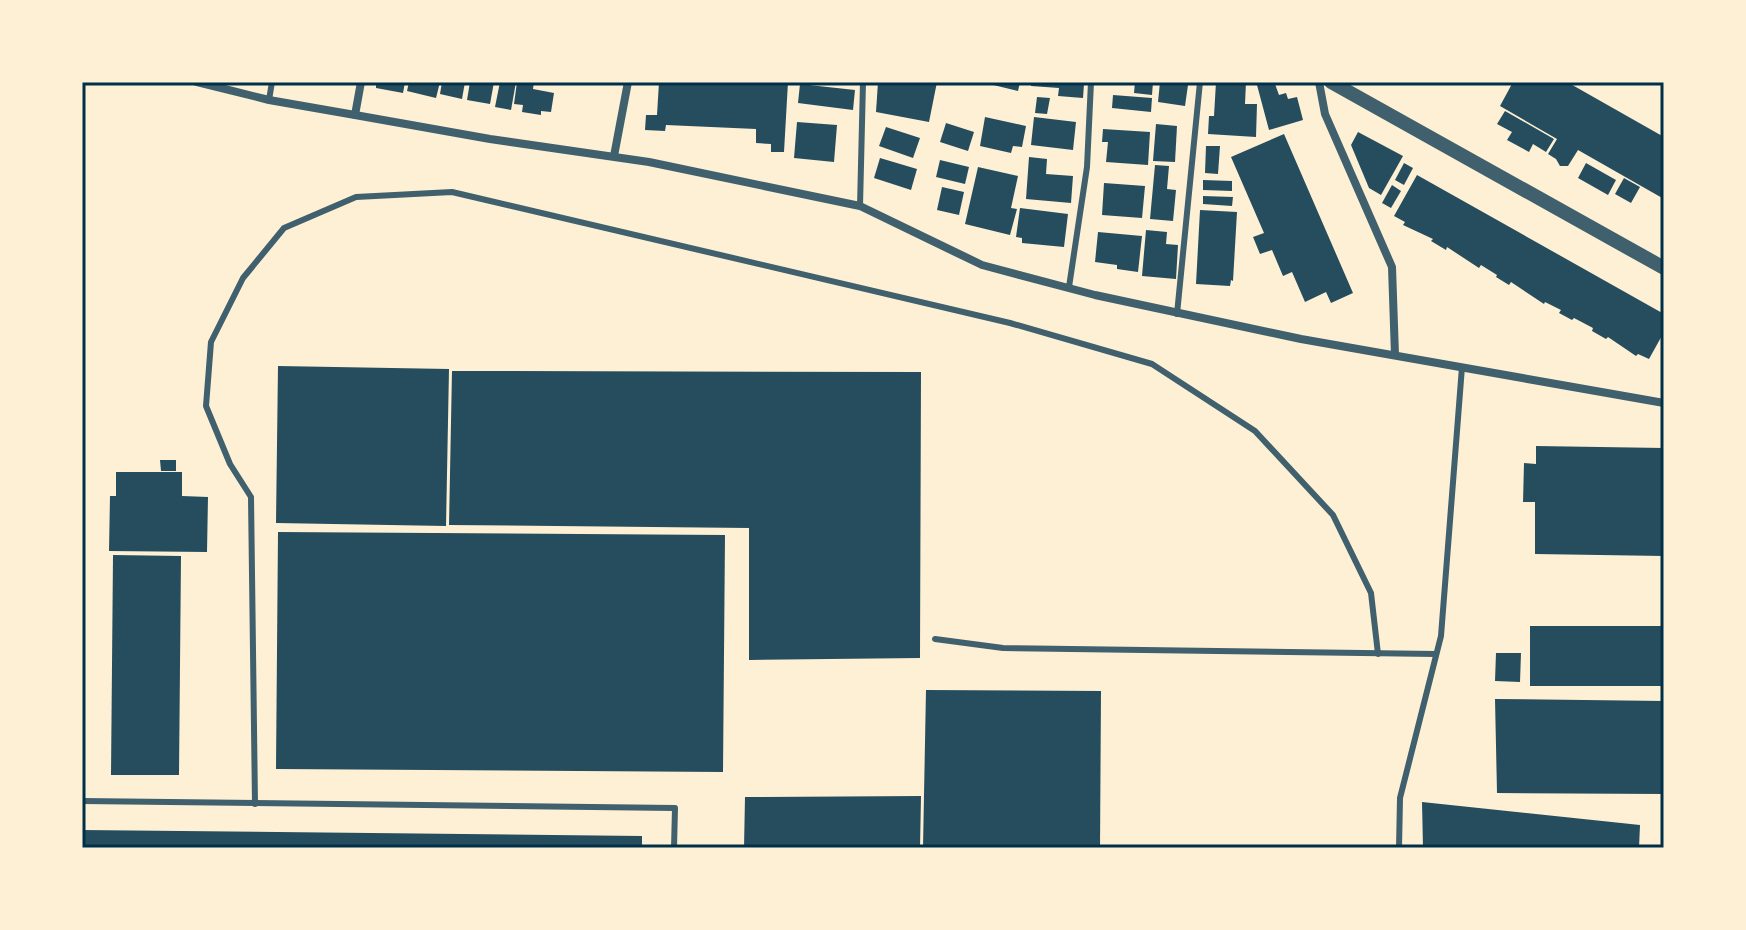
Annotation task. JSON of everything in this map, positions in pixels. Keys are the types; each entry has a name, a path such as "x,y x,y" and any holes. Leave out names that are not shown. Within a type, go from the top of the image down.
{"street":[{"path":"197,82 269,100 490,139 614,156 860,206 982,265 1177,314 1664,403"},
{"path":"355,115 361,82"},
{"path":"614,156 628,82"},
{"path":"1319,82 1325,114 1392,267 1395,355"},
{"path":"1331,82 1664,268"}],"lane":[{"path":"269,100 272,82"},
{"path":"860,206 863,82"},
{"path":"1069,287 1087,167 1091,82"},
{"path":"1177,314 1200,82"},
{"path":"255,804 251,497 230,464 206,406 211,342 243,278 284,228 356,197 452,192 1010,323 1152,364 1255,431 1333,515 1371,593 1378,654"},
{"path":"1399,848 1400,798 1441,636 1462,367"},
{"path":"935,639 1003,648 1436,654"},
{"path":"82,801 675,808 674,848"}],"building":[{"path":"376,82 405,82 403,93 376,88"},
{"path":"409,82 440,82 436,98 407,91"},
{"path":"442,82 465,82 462,99 440,94"},
{"path":"470,82 494,82 490,104 467,100"},
{"path":"500,82 516,82 511,110 495,107"},
{"path":"517,82 534,82 533,89 554,93 551,112 541,111 541,115 522,112 523,105 514,104"},
{"path":"659,82 788,82 784,152 771,152 771,144 756,143 756,129 666,125 665,131 645,130 646,115 657,115"},
{"path":"878,82 937,82 929,122 876,112"},
{"path":"981,82 1020,82 1018,91"},
{"path":"1031,82 1084,84 1083,98 1058,96 1059,88 1031,86"},
{"path":"1135,82 1153,82 1152,95 1134,93"},
{"path":"1160,82 1188,85 1185,106 1158,102"},
{"path":"1216,82 1246,82 1245,104 1257,104 1256,137 1208,134 1209,116 1214,116"},
{"path":"1265,82 1275,84 1279,95 1286,93 1288,99 1297,97 1303,120 1269,130 1257,85"},
{"path":"1513,82 1567,82 1664,137 1664,199 1578,150 1568,166 1560,166 1548,154 1557,139 1500,106"},
{"path":"800,84 855,90 853,110 798,103"},
{"path":"1113,95 1152,98 1151,112 1112,108"},
{"path":"1037,97 1050,98 1047,114 1035,113"},
{"path":"1505,111 1554,139 1546,152 1533,144 1529,152 1507,140 1512,132 1497,124"},
{"path":"985,117 1026,126 1022,147 1013,146 1011,153 980,146"},
{"path":"1034,117 1076,122 1073,150 1031,145"},
{"path":"797,122 837,125 834,162 794,158"},
{"path":"946,123 974,132 968,151 940,142"},
{"path":"1156,124 1177,126 1175,162 1153,161"},
{"path":"886,127 920,138 913,158 879,146"},
{"path":"1103,129 1150,132 1148,165 1106,162 1108,142 1102,142"},
{"path":"1358,132 1403,156 1381,195 1369,188 1351,145"},
{"path":"1284,134 1353,293 1331,303 1326,292 1305,302 1292,272 1283,276 1272,250 1260,254 1253,237 1264,233 1231,157"},
{"path":"1206,146 1220,146 1218,174 1205,173"},
{"path":"1029,157 1047,159 1046,174 1073,176 1071,203 1026,199"},
{"path":"880,158 917,169 911,190 874,178"},
{"path":"940,160 969,167 965,184 936,177"},
{"path":"1404,163 1413,168 1404,185 1395,180"},
{"path":"1586,163 1616,180 1608,195 1578,178"},
{"path":"1155,165 1169,166 1167,189 1176,190 1173,221 1150,219"},
{"path":"978,167 1018,176 1011,208 1017,209 1010,235 965,224"},
{"path":"1417,175 1664,314 1664,332 1649,359 1636,356 1511,282 1509,285 1481,265 1479,268 1447,247 1446,250 1431,241 1433,239 1403,225 1405,222 1394,216"},
{"path":"1624,178 1640,187 1631,203 1615,194"},
{"path":"1203,180 1232,181 1232,191 1203,190"},
{"path":"1104,183 1145,186 1142,218 1102,215"},
{"path":"1392,185 1401,191 1391,208 1382,203"},
{"path":"942,187 964,192 959,215 937,210"},
{"path":"1203,196 1233,197 1232,206 1203,204"},
{"path":"1020,208 1068,214 1064,247 1022,243 1022,238 1016,237"},
{"path":"1200,210 1237,212 1233,281 1230,286 1196,284"},
{"path":"1146,230 1167,232 1166,244 1178,245 1176,279 1142,276"},
{"path":"1098,232 1142,236 1138,272 1095,262"},
{"path":"278,366 449,369 446,526 276,523"},
{"path":"452,371 921,372 920,658 749,660 749,528 449,525"},
{"path":"1536,446 1664,448 1664,556 1535,554 1535,502 1523,502 1524,463 1536,464"},
{"path":"160,460 176,460 176,471 161,471"},
{"path":"116,472 182,472 182,496 208,497 207,552 109,551 110,496 116,496"},
{"path":"278,532 725,535 723,772 276,769"},
{"path":"113,555 181,556 179,775 111,775"},
{"path":"1530,626 1664,626 1664,686 1530,686"},
{"path":"1496,653 1521,653 1520,682 1495,681"},
{"path":"926,690 1101,691 1100,848 923,848"},
{"path":"1495,699 1664,701 1664,794 1497,793"},
{"path":"921,796 920,848 744,848 745,797"},
{"path":"1422,802 1640,825 1639,848 1423,848"},
{"path":"82,830 642,836 642,848 82,848"}]}
